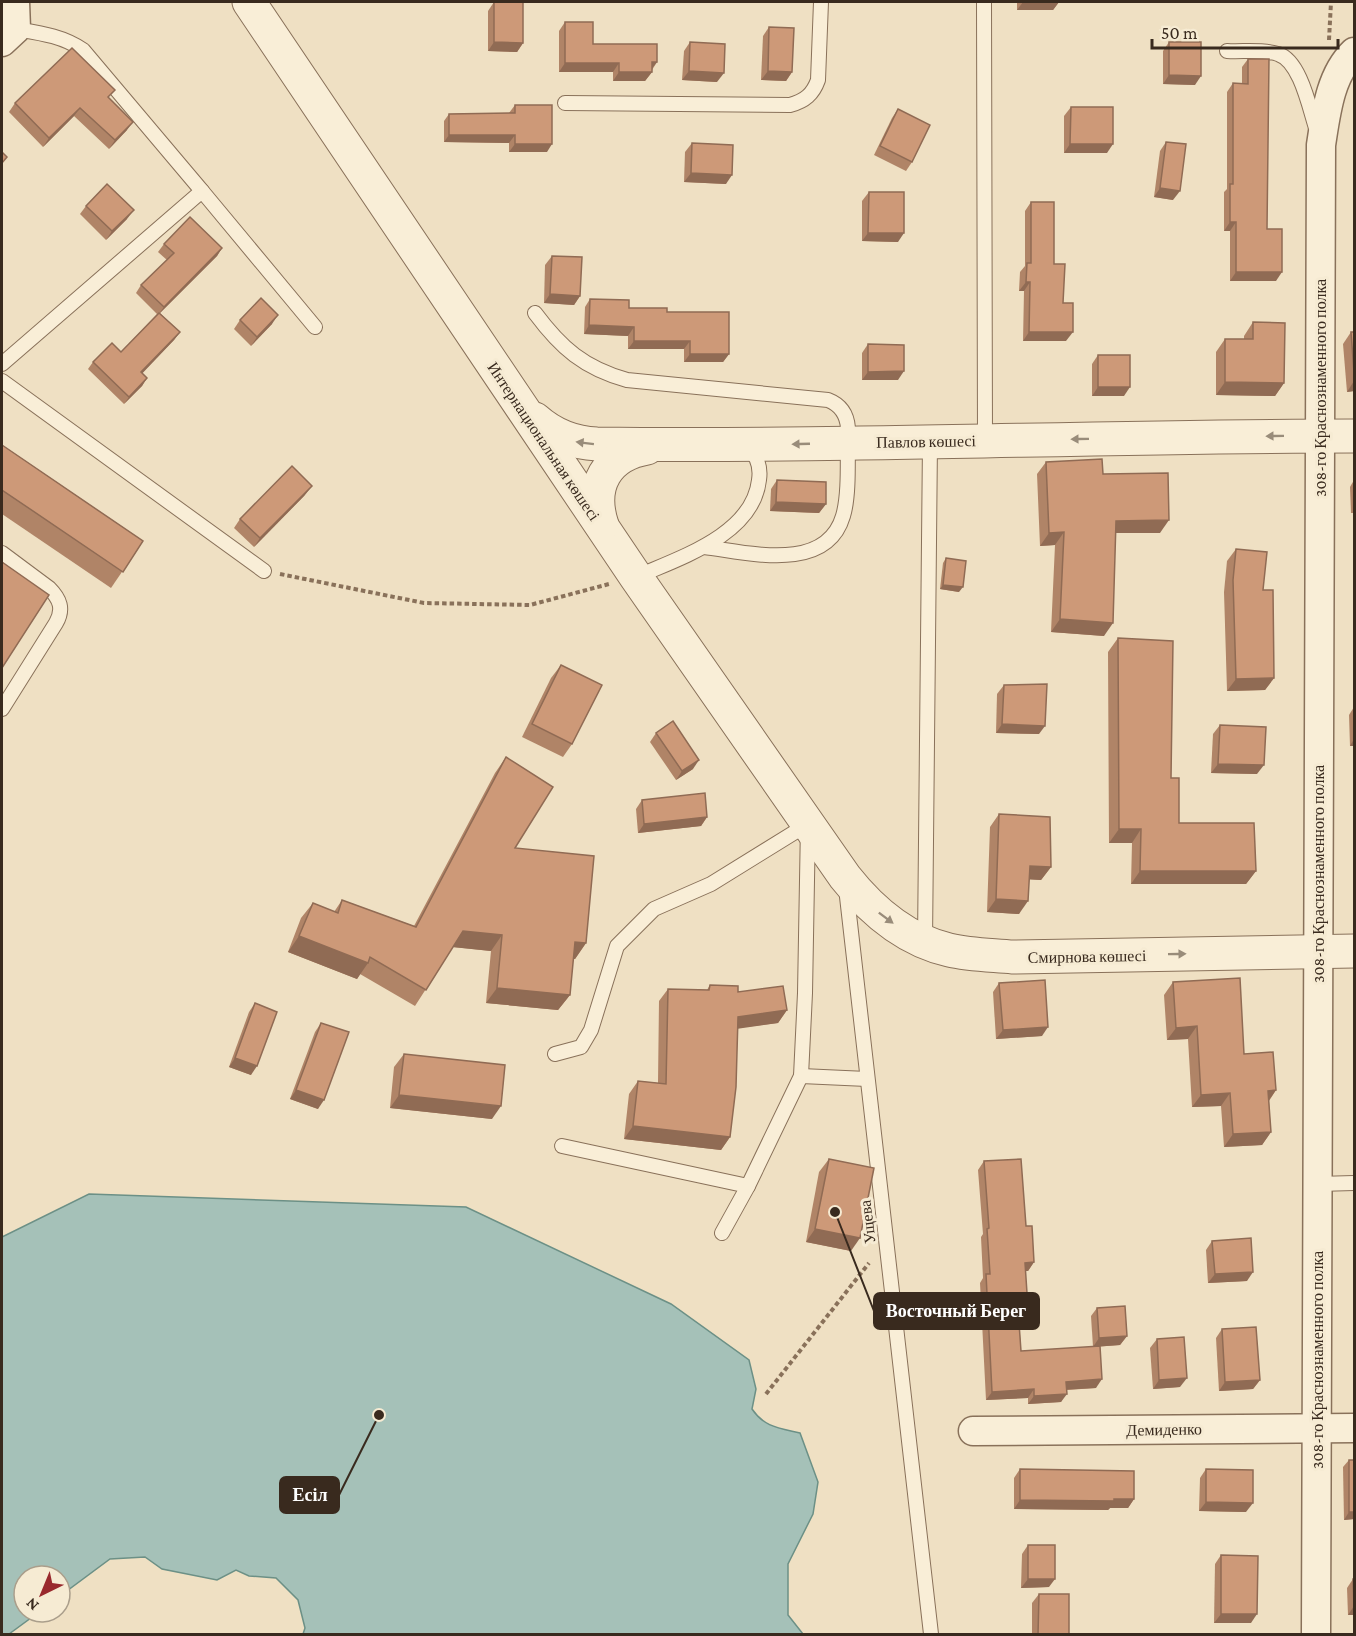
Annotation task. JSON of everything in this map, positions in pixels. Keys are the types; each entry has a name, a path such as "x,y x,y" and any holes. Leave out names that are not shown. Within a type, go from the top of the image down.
{"street":[{"name":"Интернациональная көшесі","path":"249,2 636,577 845,877"},
{"name":"308-го Краснознаменного полка","path":"1316,1635 1321,145 1334,83 1354,52"},
{"name":"Павлов көшесі","path":"513,396 554,433 583,444 746,446 848,442 1354,436"},
{"path":"602,525 598,509 598,489 608,469 625,454 660,445"},
{"name":"Смирнова көшесі","path":"845,877 861,898 884,918 904,931 947,950 969,954 1013,957 1354,951"},
{"name":"Демиденко","path":"973,1431 1354,1428"}],"lane":[{"path":"565,103 790,105 800,102 808,97 818,80 821,2"},
{"path":"984,2 985,440"},
{"path":"11,24 59,37 83,50 315,327"},
{"path":"1227,51 1276,53 1287,58 1300,81 1321,145"},
{"path":"2,364 202,191"},
{"path":"535,313 561,344 575,356 601,372 627,380 828,400 842,409 847,422 848,442 846,505 839,527 828,541 809,550 784,556 704,547"},
{"path":"2,381 264,571"},
{"path":"926,942 930,442"},
{"path":"636,577 704,547 728,531 744,514 756,495 759,483 759,466 754,453 746,446"},
{"path":"2,553 49,588 55,594 61,608 56,623 2,710"},
{"path":"555,1054 581,1047 591,1030 617,946 654,909 711,884 808,824"},
{"path":"722,1233 748,1186 801,1076 808,824"},
{"name":"Ущева","path":"845,877 931,1635"},
{"path":"801,1076 867,1079"},
{"path":"562,1146 748,1186"},
{"path":"1318,1184 1354,1184"}],"path":[{"path":"264,571 424,603 530,605 636,577"},
{"path":"766,1394 886,1241"}],"water":[{"path":"89,1194 466,1207 671,1304 749,1360 756,1389 752,1409 762,1420 773,1426 800,1433 818,1482 813,1514 788,1564 788,1615 803,1634 303,1634 305,1628 298,1600 276,1578 249,1576 236,1570 217,1580 162,1569 145,1557 110,1559 72,1587 72,1564 12,1564 12,1624 23,1624 9,1634 2,1634 2,1237"}],"building":[{"path":"494,2 523,2 523,43 494,42"},
{"path":"565,22 593,22 593,44 657,44 657,62 652,62 652,72 619,72 619,63 565,63"},
{"path":"769,27 794,28 792,72 768,71"},
{"path":"690,42 725,44 724,73 689,71"},
{"path":"1169,42 1201,42 1201,76 1169,75"},
{"path":"72,48 115,90 108,97 133,122 115,140 80,108 49,138 15,103"},
{"path":"1248,59 1269,59 1267,229 1282,229 1282,272 1236,272 1236,222 1230,222 1230,184 1233,184 1233,83 1248,84"},
{"path":"515,105 552,105 552,144 515,144 515,135 449,135 449,114 515,113"},
{"path":"1071,107 1113,107 1113,144 1070,144"},
{"path":"898,109 930,125 912,162 880,146"},
{"path":"1166,142 1186,144 1180,191 1160,188"},
{"path":"692,143 733,145 732,175 691,173"},
{"path":"2,152 7,157 2,163"},
{"path":"107,184 134,210 112,231 86,206"},
{"path":"869,192 904,192 904,233 868,233"},
{"path":"1031,202 1054,202 1054,264 1065,264 1063,303 1073,303 1073,332 1029,332 1030,282 1026,282 1027,263 1031,263"},
{"path":"190,217 222,248 164,307 141,285 174,253 164,244"},
{"path":"552,256 582,257 580,296 550,294"},
{"path":"261,298 278,315 257,337 240,320"},
{"path":"590,299 629,300 629,308 667,308 667,312 729,312 729,354 690,354 690,341 634,341 634,327 589,325"},
{"path":"159,313 180,332 141,372 147,378 129,397 93,362 112,343 121,352"},
{"path":"1253,322 1285,323 1284,383 1225,382 1225,339 1253,339"},
{"path":"1351,332 1354,332 1354,372"},
{"path":"868,344 904,345 904,371 868,372"},
{"path":"1098,355 1130,355 1130,387 1098,387"},
{"path":"2,445 143,541 123,572 2,490"},
{"path":"1102,459 1103,474 1168,473 1169,520 1116,521 1113,623 1060,619 1064,532 1049,533 1046,462"},
{"path":"292,466 312,486 260,538 240,519"},
{"path":"777,480 826,482 826,504 776,502"},
{"path":"1236,549 1267,552 1263,590 1273,590 1274,678 1236,679 1233,580"},
{"path":"946,558 966,561 963,587 943,585"},
{"path":"2,562 49,595 2,668"},
{"path":"1118,638 1173,641 1171,778 1179,778 1179,823 1254,823 1256,871 1140,871 1141,829 1119,829"},
{"path":"561,665 602,685 572,744 532,724"},
{"path":"1047,684 1045,726 1002,724 1004,685"},
{"path":"673,721 699,760 682,771 656,733"},
{"path":"1220,725 1266,727 1264,765 1218,764"},
{"path":"506,757 553,787 515,848 594,856 586,943 575,942 570,995 497,988 502,935 463,931 426,990 370,957 368,963 299,936 313,903 338,913 342,900 416,927"},
{"path":"705,793 707,817 644,824 642,800"},
{"path":"999,814 1050,817 1051,867 1030,866 1028,901 996,899"},
{"path":"1240,978 1244,1054 1273,1052 1276,1090 1268,1091 1271,1132 1233,1134 1230,1093 1201,1095 1197,1026 1176,1028 1173,982"},
{"path":"1045,980 1048,1027 1003,1030 999,983"},
{"path":"710,985 738,986 738,992 783,986 787,1010 738,1017 736,1087 730,1137 633,1126 638,1081 666,1084 668,989 709,990"},
{"path":"255,1003 277,1012 257,1066 235,1058"},
{"path":"321,1023 349,1032 324,1100 296,1090"},
{"path":"404,1054 505,1065 501,1106 399,1095"},
{"path":"829,1159 874,1168 860,1238 815,1229"},
{"path":"1021,1159 1026,1226 1032,1226 1034,1262 1025,1263 1028,1308 1018,1309 1021,1351 1100,1346 1102,1379 1066,1382 1067,1394 1034,1396 1034,1389 992,1392 986,1274 990,1274 987,1229 989,1228 984,1161"},
{"path":"1251,1238 1253,1272 1215,1274 1212,1241"},
{"path":"1125,1306 1127,1336 1099,1338 1097,1308"},
{"path":"1256,1327 1260,1380 1225,1382 1222,1329"},
{"path":"1184,1337 1187,1378 1159,1380 1157,1339"},
{"path":"1349,1460 1354,1460 1354,1512 1349,1512"},
{"path":"1020,1469 1134,1471 1134,1499 1114,1499 1114,1501 1020,1500"},
{"path":"1206,1469 1253,1470 1253,1503 1206,1502"},
{"path":"1028,1545 1055,1545 1055,1579 1028,1579"},
{"path":"1221,1555 1258,1556 1257,1614 1221,1614"},
{"path":"1039,1594 1069,1594 1069,1635 1038,1635"}],"place":[{"name":"Восточный Берег","path":"835,1212"},
{"name":"Есіл","path":"379,1415"}]}
